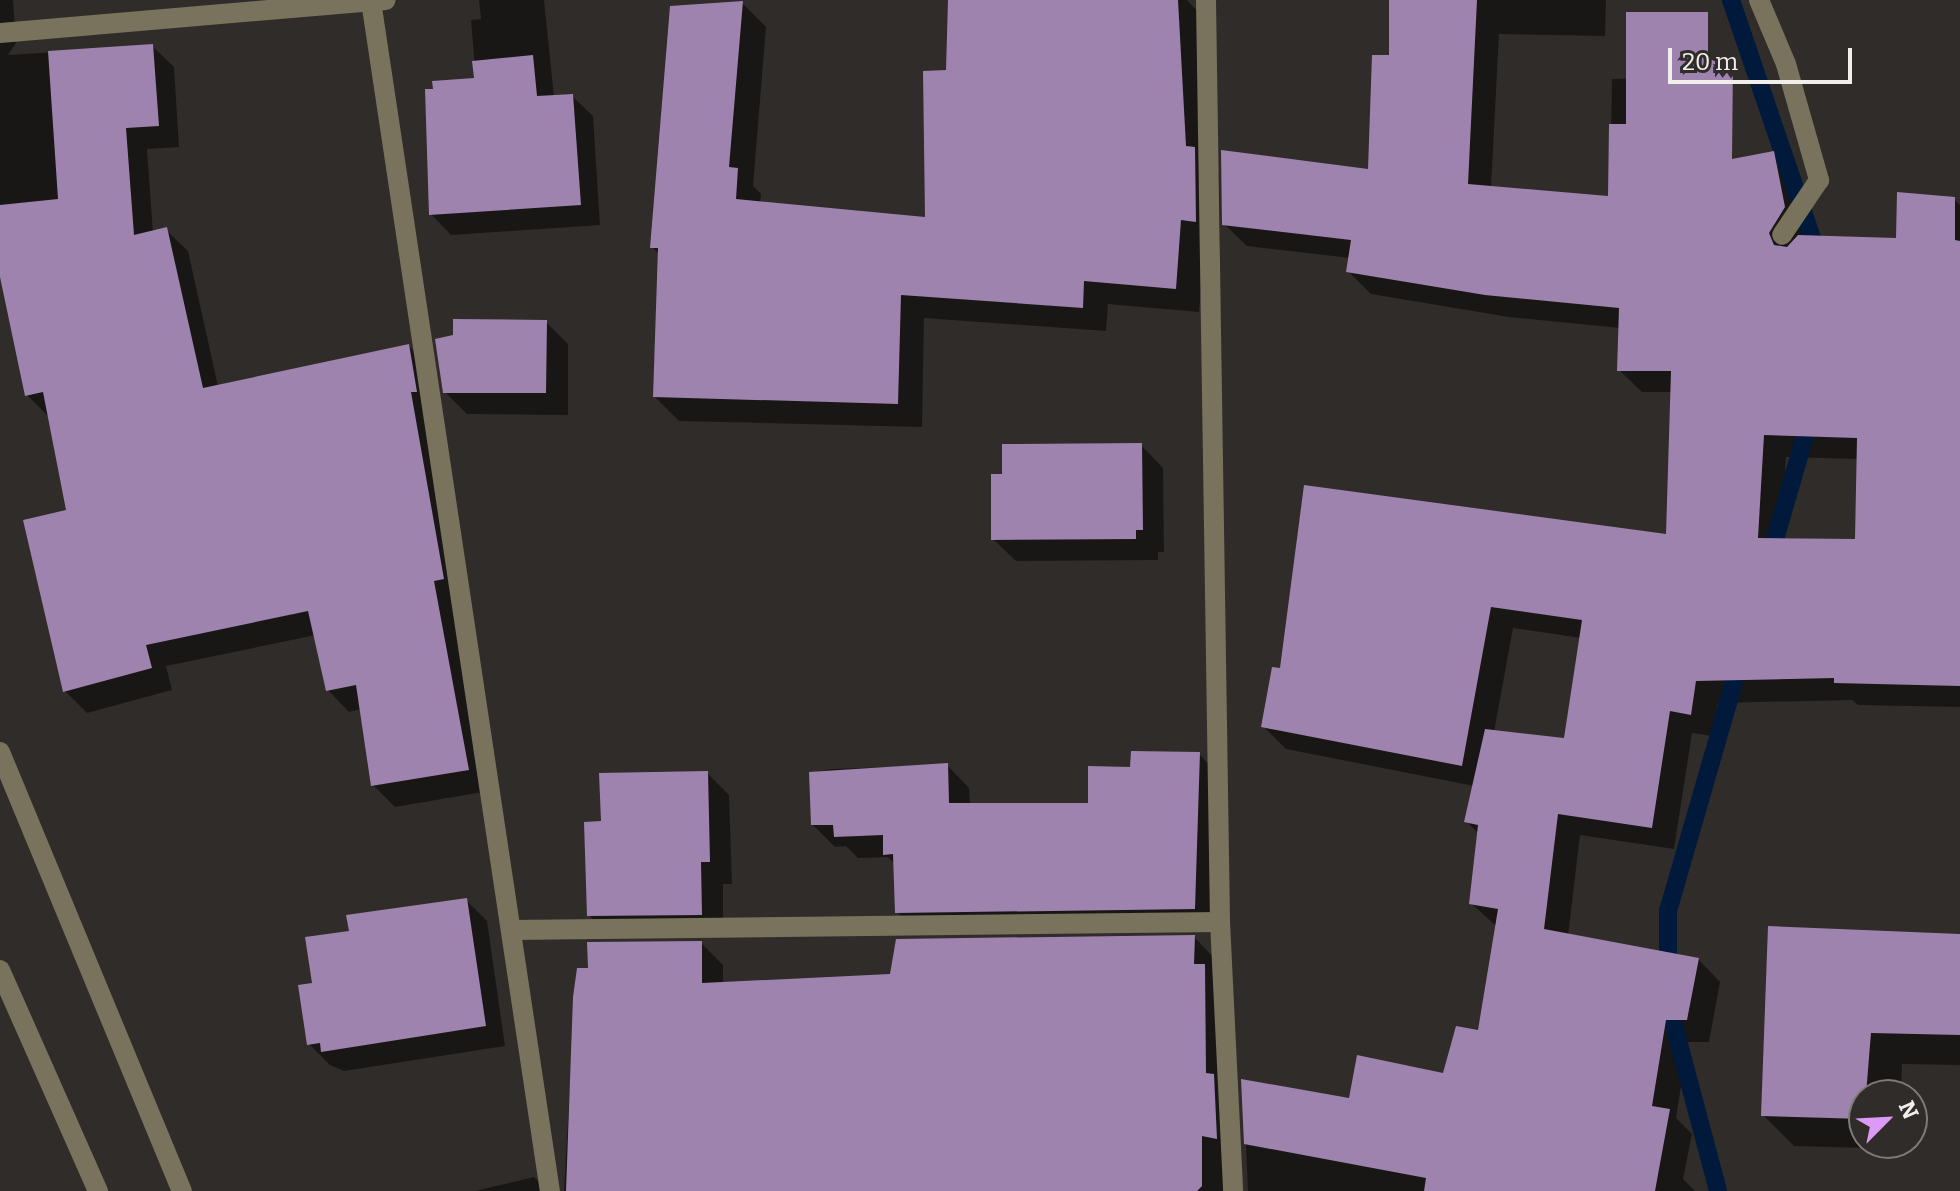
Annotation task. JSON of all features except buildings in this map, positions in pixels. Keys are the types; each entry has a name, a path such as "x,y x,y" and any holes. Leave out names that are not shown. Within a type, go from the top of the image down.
{"street":[{"path":"0,33 386,0"},
{"path":"1206,0 1220,922 1233,1191"},
{"path":"1759,0 1786,64 1819,180 1782,235"},
{"path":"371,1 550,1191"},
{"path":"0,752 182,1191"},
{"path":"511,930 1220,922"},
{"path":"0,970 98,1191"}],"waterway":[{"path":"1731,0 1819,258"},
{"path":"1769,560 1811,415"},
{"path":"1668,974 1668,911 1741,658"},
{"path":"1667,999 1718,1191"}]}
